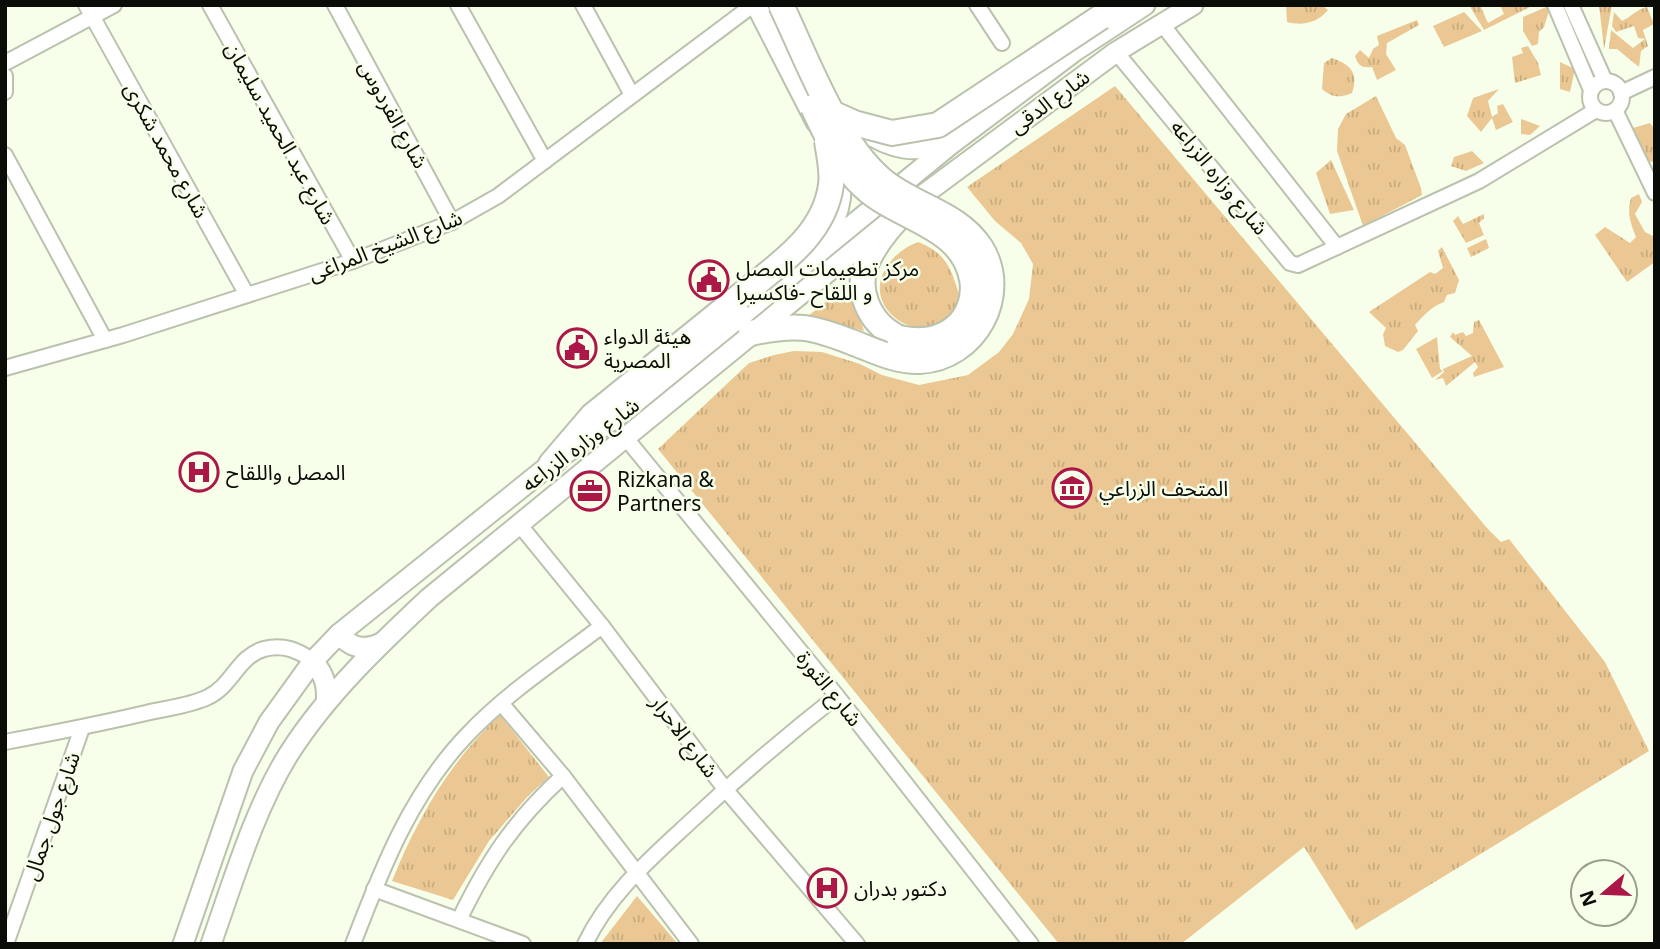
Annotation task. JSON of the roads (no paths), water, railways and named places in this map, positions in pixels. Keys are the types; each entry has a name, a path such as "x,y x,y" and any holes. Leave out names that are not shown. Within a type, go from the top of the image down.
{"highway":[{"path":"751,333 800,326 894,358 920,360 957,350 982,323 993,285 988,262 980,247 970,237 946,216 909,198 883,181 854,150 764,5"},
{"path":"781,5 832,115 848,169 865,188 887,204 944,235 958,249 970,269 972,303 951,332 935,339 914,341 899,338 887,332 874,320 866,306 862,281 868,258 911,204"},
{"path":"832,115 892,132 938,125 1111,11"},
{"path":"551,464 592,416 797,249 812,232 825,209 831,186 832,115"}],"main road":[{"path":"755,5 838,164 842,185 840,206 833,227 806,264"},
{"path":"792,5 832,115"},
{"name":"شارع الدقى","path":"950,145 1075,51 1145,5"},
{"name":"شارع الدقى","path":"911,204 1116,52 1193,5"},
{"path":"807,105 823,106 832,115 893,148 923,150 950,145"},
{"name":"شارع وزاره الزراعه","path":"183,944 243,771 269,722 313,661 339,634 551,464 626,410 950,145"},
{"name":"شارع وزاره الزراعه","path":"211,944 272,785 289,753 326,703 381,643 429,597 911,204"},
{"path":"339,634 345,641 362,648 381,643"},
{"path":"313,661 327,685 326,703"}],"street":[{"path":"5,63 89,11 114,5"},
{"name":"شارع عبد الحميد سليمان","path":"210,5 352,261"},
{"name":"شارع الفردوس","path":"334,5 453,222"},
{"path":"458,5 545,161"},
{"path":"583,5 632,95"},
{"name":"شارع الشيخ المراغى","path":"5,368 105,340 352,261 453,222 498,196 755,5"},
{"path":"977,5 1002,43"},
{"path":"1555,5 1591,90 1591,103 1596,110 1606,113 1615,110 1620,104 1621,93 1613,83 1599,82 1591,90"},
{"path":"1571,5 1605,81"},
{"name":"شارع محمد شكرى","path":"89,11 247,295"},
{"path":"1161,23 1337,247"},
{"name":"شارع وزاره الزراعه","path":"1116,52 1290,263 1298,265 1479,181 1596,110"},
{"path":"5,76 5,92"},
{"path":"1621,93 1655,77"},
{"path":"1615,110 1655,193"},
{"path":"5,155 105,340"},
{"name":"شارع الثورة","path":"625,437 837,695 1031,944"},
{"name":"شارع الاحرار","path":"519,524 602,626 725,789 856,944"},
{"path":"353,944 395,838 416,802 467,735 500,703 602,626"},
{"path":"5,742 82,727 209,696 230,680 246,659 265,649 290,648 313,661"},
{"path":"585,944 603,912 636,871 781,739 837,695"},
{"path":"500,703 563,776 691,944"},
{"name":"شارع جول جمال","path":"6,944 82,727"},
{"path":"459,920 494,854 514,826 563,776"},
{"path":"374,890 523,944"}],"place":[{"name":"مركز تطعيمات المصل و اللقاح -فاكسيرا","path":"709,280"},
{"name":"هيئة الدواء المصرية","path":"577,348"},
{"name":"المصل واللقاح","path":"199,472"},
{"name":"المتحف الزراعي","path":"1072,488"},
{"name":"Rizkana & Partners","path":"590,491"},
{"name":"دكتور بدران","path":"827,888"}]}
